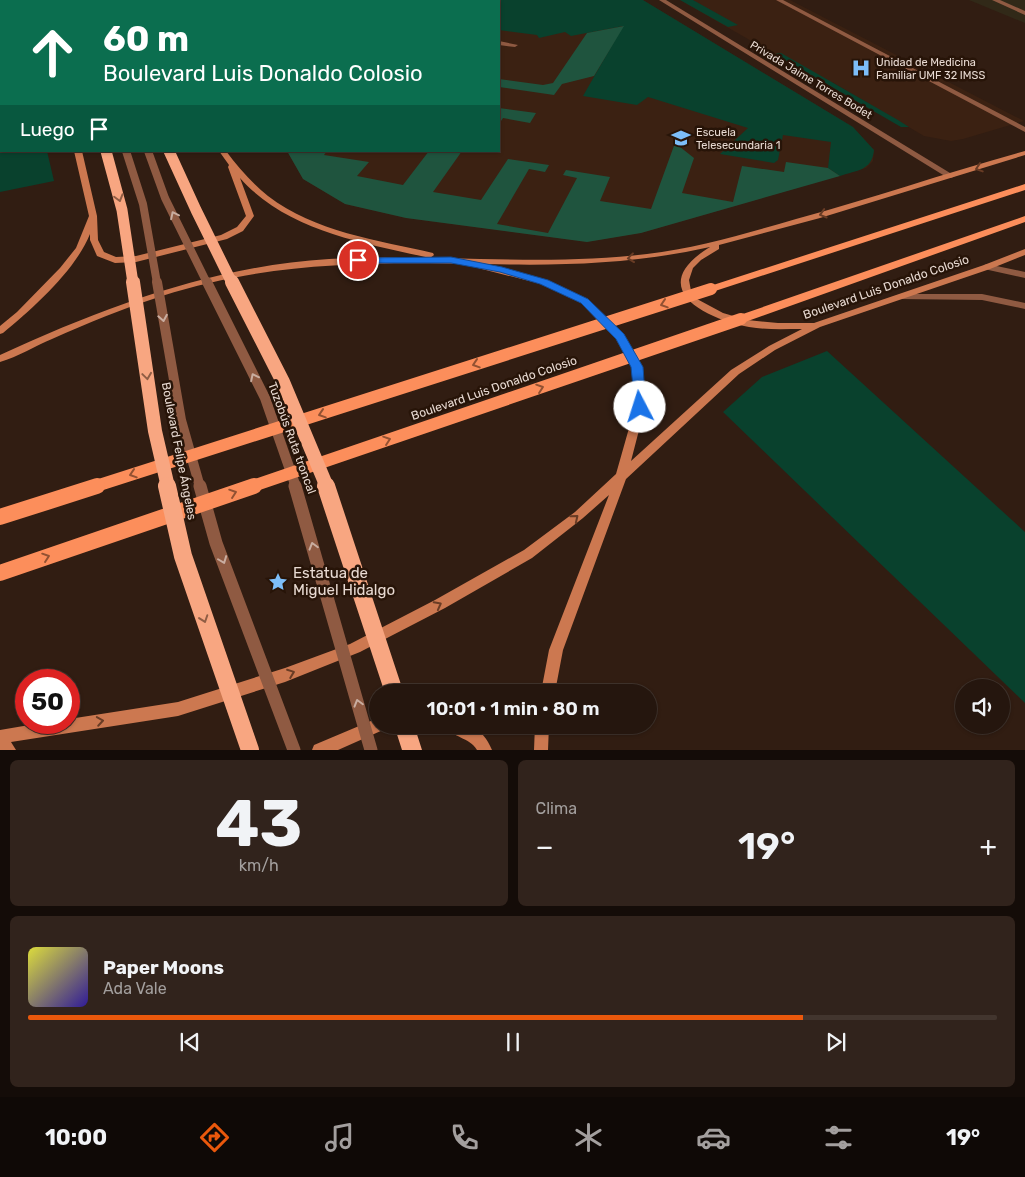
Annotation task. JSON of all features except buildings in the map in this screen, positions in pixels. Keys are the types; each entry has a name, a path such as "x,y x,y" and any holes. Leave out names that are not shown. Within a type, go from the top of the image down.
{"highway":[{"name":"Boulevard Felipe Ángeles","path":"106,152 122,210 155,431 183,556 250,750"},
{"path":"169,152 186,192 283,384 334,503 391,684"},
{"path":"407,734 412,750"}],"main road":[{"path":"78,152 94,216 94,240 100,254 116,260 136,259 224,237 240,228 250,216 231,163"},
{"path":"223,152 251,186 273,203 302,219 398,248 502,270 544,282 584,301 620,337 637,367 640,407 621,477 561,634 550,684"},
{"path":"0,359 52,334 123,306 188,284 233,274 282,265 328,262 451,260 544,263 628,259 721,244 1025,153"},
{"path":"0,517 1025,187"},
{"path":"0,331 20,314 69,263 80,248 94,216"},
{"name":"Boulevard Luis Donaldo Colosio","path":"0,573 1025,219"},
{"path":"721,244 698,258 689,269 684,280 687,294 703,309 757,326 817,325"},
{"name":"Boulevard Luis Donaldo Colosio","path":"0,737 178,709 285,675 355,648 440,604 528,554 579,515 735,372 772,348 817,325 902,297 1025,252"},
{"path":"319,750 369,729"},
{"path":"470,734 479,739 485,750"},
{"path":"541,750 542,734"},
{"path":"0,744 9,750"}],"street":[{"name":"Privada Jaime Torres Bodet","path":"662,0 951,176"},
{"path":"778,0 1025,130"},
{"path":"995,0 1025,13"},
{"path":"500,43 515,45"},
{"path":"126,152 143,204 184,429 216,543 294,750"},
{"name":"Tuzobús Ruta troncal","path":"148,152 165,198 265,398 304,512 371,750"},
{"path":"986,267 1025,274"},
{"path":"902,297 982,297 1025,306"}],"shaded area":[{"name":"Escuela Telesecundaria 1","path":"500,0 643,0 853,127 874,150 873,161 866,168 641,233 587,242 406,218 345,204 303,179 288,152 500,152"},
{"name":"Unidad de Medicina Familiar UMF 32 IMSS","path":"680,0 790,0 1024,121 951,141 924,136 832,82 826,84"},
{"path":"969,0 1025,0 1025,23"}],"green space":[{"path":"500,0 643,0 853,127 874,150 873,157 863,169 840,176 828,168 831,142 783,135 778,160 774,163 720,154 748,128 648,97 637,105 583,96 623,26 571,36 565,32 539,38 537,35 500,30"},
{"path":"680,0 693,0 738,25 728,27"},
{"path":"624,26 594,76 562,84 554,95 500,87 500,79 543,85 553,83 587,33"},
{"path":"781,53 909,127 901,127 775,54"},
{"path":"500,108 536,113 530,123 503,118 500,122"},
{"path":"675,143 694,158 682,193 733,202 742,166 784,172 786,162 828,168 840,176 641,233 587,242 406,218 345,204 303,179 288,152 326,152 324,155 369,162 357,176 403,185 428,152 461,152 433,192 481,200 508,159 549,165 545,172 529,169 497,224 548,233 577,178 563,175 566,170 610,177 600,201 651,209"},
{"path":"0,152 47,152 54,181 0,192"},
{"path":"827,351 1025,532 1025,703 1010,689 1010,679 1000,679 723,412 762,377"}],"place":[{"name":"Unidad de Medicina Familiar UMF 32 IMSS","path":"861,68"},
{"name":"Escuela Telesecundaria 1","path":"681,138"},
{"name":"Estatua de Miguel Hidalgo","path":"278,582"}],"route":[{"path":"358,260 451,260 502,270 544,282 584,301 620,337 637,367 640,407"}]}
